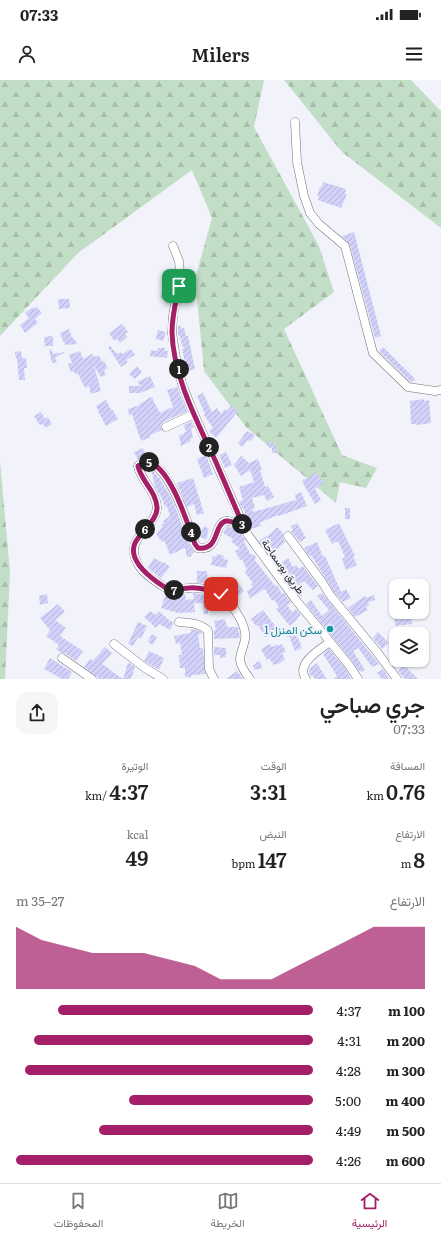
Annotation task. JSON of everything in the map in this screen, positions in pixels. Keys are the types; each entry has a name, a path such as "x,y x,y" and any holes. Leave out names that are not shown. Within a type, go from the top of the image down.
{"street":[{"path":"295,122 297,162 304,196 310,213 324,228 345,246 373,353 408,387 435,391 441,390"},
{"name":"طريق بوسماحة","path":"173,246 179,261 180,274 172,332 182,384 194,414 248,535 295,599 349,665 358,679"},
{"path":"166,427 194,414"},
{"path":"244,527 231,521 221,523 212,543 208,547 198,548 195,544 170,481 152,462 147,461 138,466 139,471 151,489 157,508 155,516 135,542 134,553 138,563 143,572 170,590 203,588 221,594 229,602 245,630 240,659 250,679"},
{"path":"288,536 330,595 377,652 397,679"},
{"path":"180,622 197,624 208,631 209,669 214,679"},
{"path":"306,679 302,671 307,660 330,642"},
{"path":"114,644 145,668 163,679"},
{"path":"62,658 92,679"}],"green space":[{"path":"0,80 264,80 254,127 319,246 334,292 284,329 342,455 377,468 366,488 340,482 336,503 246,427 204,371 195,279 212,218 192,170 78,253 0,336"},
{"path":"284,80 411,80 441,111 441,228 342,152"},
{"path":"0,461 10,572 5,679 0,679"}],"building":[{"path":"323,182 346,189 345,194 347,194 341,208 318,200 319,196 317,196"},
{"path":"354,232 381,336 375,338 350,245 342,236"},
{"path":"168,289 172,289 170,299 161,299 161,293 168,293"},
{"path":"58,299 69,299 70,308 59,309"},
{"path":"33,307 34,309 37,307 42,313 35,319 38,323 25,333 20,325 29,318 25,313"},
{"path":"122,324 128,332 125,334 127,337 120,343 117,339 114,341 109,333"},
{"path":"178,326 181,326 181,329 184,328 186,336 188,336 195,369 187,371 182,349 184,349 184,347 182,346 180,336 178,336"},
{"path":"69,329 72,338 73,337 77,344 66,345 63,341 60,333"},
{"path":"158,330 166,332 163,341 156,339"},
{"path":"53,336 53,346 45,347 44,337"},
{"path":"110,346 117,354 121,352 122,354 131,349 135,355 126,360 128,362 121,367 108,347"},
{"path":"383,347 415,379 412,382 379,351"},
{"path":"158,348 165,348 165,351 168,351 167,358 150,356 151,350 157,351"},
{"path":"51,349 53,354 65,352 55,358 57,362 52,363 49,350"},
{"path":"21,351 22,358 26,358 27,368 24,368 25,380 19,380 15,352"},
{"path":"80,351 83,359 92,354 94,357 99,355 102,362 104,361 108,368 104,370 106,375 101,377 94,366 101,391 91,394 89,386 85,388 77,372 77,374 75,374 74,371 71,372 68,364 72,363 69,355"},
{"path":"137,366 142,372 135,379 129,374"},
{"path":"150,376 155,387 140,393 129,393 129,386 141,386 137,382"},
{"path":"177,387 187,411 163,422 161,426 162,430 141,441 132,414 129,415 128,409 140,405 139,404 148,398 153,397 153,400 160,413 173,407 167,390"},
{"path":"203,393 212,412 217,408 221,414 225,409 227,411 231,406 238,411 216,438 209,431 213,428 204,415 205,414 197,396"},
{"path":"424,399 424,401 429,400 431,423 417,425 411,424 410,401"},
{"path":"106,400 118,419 106,426 96,406"},
{"path":"41,412 45,419 48,417 52,424 46,428 43,424 40,425 34,416"},
{"path":"191,421 194,427 191,428 193,438 190,439 191,441 181,446 179,435 186,432 184,425"},
{"path":"247,431 255,435 251,441 248,440 242,447 238,443"},
{"path":"272,441 273,444 276,444 277,453 272,453 272,448 269,448 268,442"},
{"path":"143,448 146,456 138,460 134,452"},
{"path":"226,452 232,465 225,468 219,455"},
{"path":"206,455 213,474 204,478 197,459"},
{"path":"241,456 249,463 258,459 262,470 260,470 265,487 268,486 274,497 267,501 264,495 252,498 255,508 252,509 253,512 296,500 295,495 301,492 307,506 279,516 278,515 259,523 261,526 251,529 243,508 239,502 243,500 239,487 254,482 250,470 241,476 234,465"},
{"path":"151,469 160,479 172,499 190,546 195,552 191,554 192,556 187,557 185,548 170,555 164,540 162,542 156,534 162,527 161,525 164,523 163,521 170,516 167,506 165,507 155,486"},
{"path":"316,472 324,483 315,489 321,500 315,504 302,480 309,478"},
{"path":"193,478 204,513 197,515 194,504 187,507 177,483"},
{"path":"345,508 350,508 350,519 345,519"},
{"path":"297,523 306,538 300,542 291,531 293,530 291,526"},
{"path":"339,523 355,556 353,556 357,565 346,570 342,559 345,557 338,541 332,544 325,530"},
{"path":"204,526 209,529 206,540 199,536"},
{"path":"227,526 237,530 241,534 251,555 254,554 256,558 254,559 275,586 277,585 282,594 284,593 291,603 287,605 292,612 296,609 301,615 290,626 276,609 279,607 274,599 272,601 265,589 250,598 247,591 253,587 251,585 253,583 245,573 247,570 242,559 240,560 235,551 240,549 231,541 233,539 223,533"},
{"path":"277,527 283,533 285,542 270,556 259,541 266,536 267,537"},
{"path":"317,542 341,592 346,589 351,598 343,602 334,592 311,555 309,556 304,548"},
{"path":"217,554 224,556 223,559 228,560 226,568 211,565 213,556 216,557"},
{"path":"154,558 163,563 164,562 170,567 161,578 148,568"},
{"path":"288,558 293,567 296,565 299,569 303,566 318,586 313,590 304,581 299,584 300,585 298,587 302,596 301,597 277,566"},
{"path":"197,571 207,571 208,582 197,583"},
{"path":"234,578 244,591 234,599 224,591 226,590 223,586"},
{"path":"193,593 210,596 210,598 214,598 221,602 225,607 208,610 208,614 204,614 203,603 194,603 195,612 178,613 161,608 165,596 178,600 177,595 185,594 186,600 194,599"},
{"path":"322,593 379,664 372,667 358,648 353,651 365,670 361,672 360,670 359,671 306,604 311,600 322,616 329,610 317,596"},
{"path":"47,594 48,603 40,605 39,596"},
{"path":"374,595 375,600 368,602 369,605 366,607 368,610 355,617 348,608 365,596 366,598"},
{"path":"58,604 65,612 55,620 66,628 60,636 83,651 76,661 65,653 61,653 56,649 59,645 46,636 50,630 40,618"},
{"path":"263,610 279,631 271,636 265,637 258,625 256,626 251,619"},
{"path":"150,611 156,615 159,611 174,623 170,630 159,624 156,628 144,617"},
{"path":"225,619 227,627 238,627 240,638 214,639 214,630 216,630 214,621"},
{"path":"394,619 412,619 412,624 395,626"},
{"path":"138,622 147,626 141,639 138,637 133,646 128,644"},
{"path":"291,628 299,640 302,648 295,651 289,636 287,637 284,632"},
{"path":"191,629 203,633 198,635 200,648 203,648 205,674 185,677 185,668 180,668 179,655 182,655 180,643 176,644 174,636 191,633"},
{"path":"378,632 389,643 382,649 373,638"},
{"path":"152,634 157,637 153,645 148,642"},
{"path":"270,644 272,647 282,644 286,652 282,653 285,659 280,663 274,665 269,658 267,660 261,649"},
{"path":"105,647 112,653 102,664 123,679 100,679 84,667 90,659 93,661"},
{"path":"214,647 226,648 226,657 220,658 220,655 214,655"},
{"path":"329,649 345,668 351,679 333,679 337,676 323,654"},
{"path":"149,651 164,658 159,670 144,661"},
{"path":"50,658 72,672 68,679 62,679 44,669"},
{"path":"260,661 262,668 254,670 253,665"},
{"path":"128,663 131,664 135,667 131,679 123,679"},
{"path":"317,663 327,679 315,679 312,675 311,676 309,672 310,668"},
{"path":"402,667 406,667 418,679 405,679 398,671"},
{"path":"383,669 389,679 382,679 377,673"},
{"path":"237,671 243,679 226,679"}],"place":[{"name":"سكن المنزل 1","path":"330,629"}],"route":[{"path":"179,286 173,316 172,332 182,384 244,527 231,521 221,523 212,543 208,547 198,548 195,544 170,481 152,462 147,461 138,466 139,471 151,489 157,508 155,516 135,542 134,553 143,572 170,590 203,588 221,594"}]}
